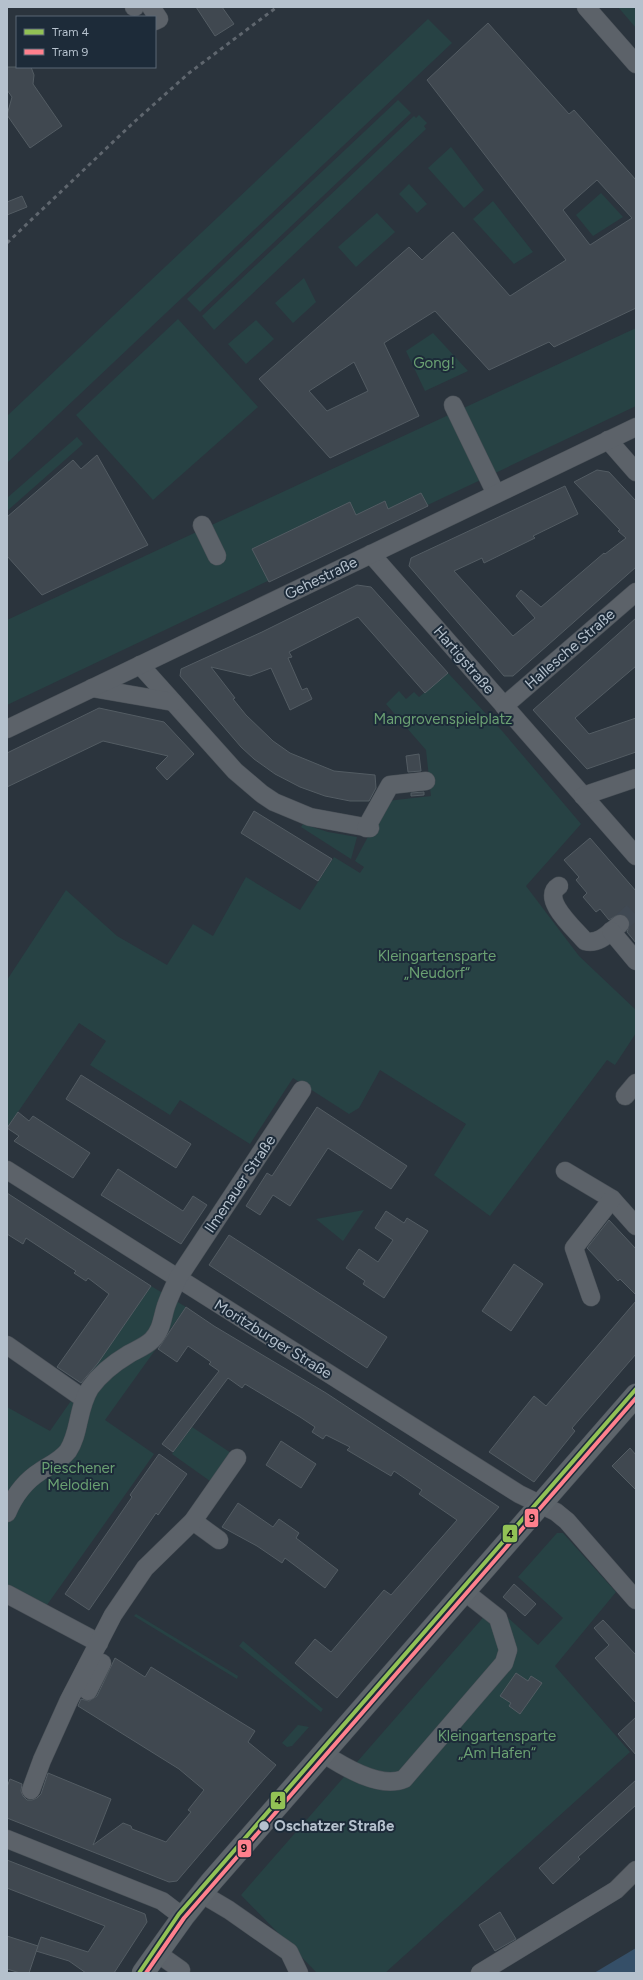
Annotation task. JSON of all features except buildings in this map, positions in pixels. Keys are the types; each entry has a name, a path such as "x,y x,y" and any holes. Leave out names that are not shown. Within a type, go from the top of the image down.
{"main road":[{"path":"143,1973 183,1917 202,1894 636,1395"}],"street":[{"path":"586,7 636,64"},
{"path":"453,405 496,494"},
{"name":"Gehestraße","path":"7,729 636,427"},
{"path":"608,440 636,472"},
{"path":"202,525 217,556"},
{"name":"Hartigstraße","path":"371,554 636,856"},
{"name":"Hallesche Straße","path":"504,706 636,592"},
{"path":"140,665 234,771 274,802 310,817 368,828 390,785 426,781"},
{"path":"92,688 173,702"},
{"path":"583,796 636,778"},
{"path":"559,886 553,893 552,900 585,941 597,941 615,928 636,961"},
{"name":"Ilmenauer Straße","path":"84,1399 104,1373 127,1355 152,1340 155,1336 163,1322 165,1308 178,1278 302,1090"},
{"name":"Moritzburger Straße","path":"7,1170 519,1494 556,1512 567,1521 636,1600"},
{"path":"565,1171 612,1200 636,1226"},
{"path":"591,1297 574,1248 612,1200"},
{"path":"7,1344 50,1379 84,1399 73,1440 67,1451 61,1458 40,1471 23,1486 7,1513"},
{"path":"88,1691 113,1616 145,1568 193,1520 237,1458"},
{"path":"193,1520 219,1540"},
{"path":"324,1754 349,1770 389,1782 404,1779 504,1663 508,1650 498,1618 465,1592"},
{"path":"7,1594 105,1643"},
{"path":"31,1790 42,1760 66,1706 105,1643"},
{"path":"7,1839 162,1901 183,1917"},
{"path":"480,1973 616,1890 636,1870"},
{"path":"202,1894 229,1910 289,1952 300,1973"},
{"path":"157,1953 181,1970"}],"green space":[{"path":"618,7 636,7 636,28"},
{"path":"428,19 452,43 7,463 7,416"},
{"path":"398,100 411,113 200,312 187,299"},
{"path":"419,115 427,123 424,126 426,129 214,330 202,316 414,116 416,118"},
{"path":"451,147 484,190 464,208 428,168"},
{"path":"409,184 427,204 417,213 399,194"},
{"path":"601,193 623,217 593,236 576,215"},
{"path":"493,201 533,252 514,264 473,219"},
{"path":"377,213 395,232 356,267 338,247"},
{"path":"304,278 316,302 293,323 275,303"},
{"path":"178,319 258,407 153,500 76,415"},
{"path":"256,320 274,339 246,364 228,344"},
{"path":"636,328 636,406 7,705 7,620"},
{"name":"Gong!","path":"433,333 468,371 425,391 406,351"},
{"path":"77,437 83,444 7,511 7,498"},
{"name":"Kleingartensparte „Neudorf“","path":"448,673 503,732 581,824 526,886 579,956 636,1010 636,1033 615,1065 607,1060 490,1216 434,1175 466,1124 380,1070 359,1108 349,1114 293,1078 250,1144 180,1100 170,1115 90,1065 106,1041 79,1023 7,1128 7,980 66,890 117,936 167,965 193,924 213,936 246,877 300,910 334,857 360,873 364,867 355,861 387,801 431,796 426,750 386,704 399,691 406,699 414,692 419,697"},
{"path":"303,824 328,832 357,837 351,859 301,827"},
{"path":"364,1210 343,1241 316,1219"},
{"name":"Pieschener Melodien","path":"151,1286 186,1307 105,1420 154,1454 37,1619 7,1604 7,1407 50,1431"},
{"path":"192,1427 231,1453 210,1481 172,1454"},
{"name":"Kleingartensparte „Am Hafen“","path":"557,1533 563,1533 616,1592 555,1666 630,1752 385,1973 317,1973 241,1895 494,1605 538,1645 563,1618 518,1577"},
{"path":"136,1614 238,1676 237,1679 134,1616"},
{"path":"243,1641 323,1709 321,1712 239,1646"},
{"path":"298,1725 309,1727 292,1746 287,1747 282,1743"}],"water":[{"path":"636,1948 636,1973 594,1973"}],"tunnel":[{"path":"620,924 636,909"}],"railway":[{"path":"7,243 133,123 189,73 277,7"}],"tram line":[{"name":"4","path":"139,1973 179,1914 636,1389"},
{"name":"9","path":"146,1973 184,1918 636,1398"}],"place":[{"name":"Oschatzer Straße","path":"264,1826"}],"park label":[{"name":"Mangrovenspielplatz","path":"443,719"}]}
